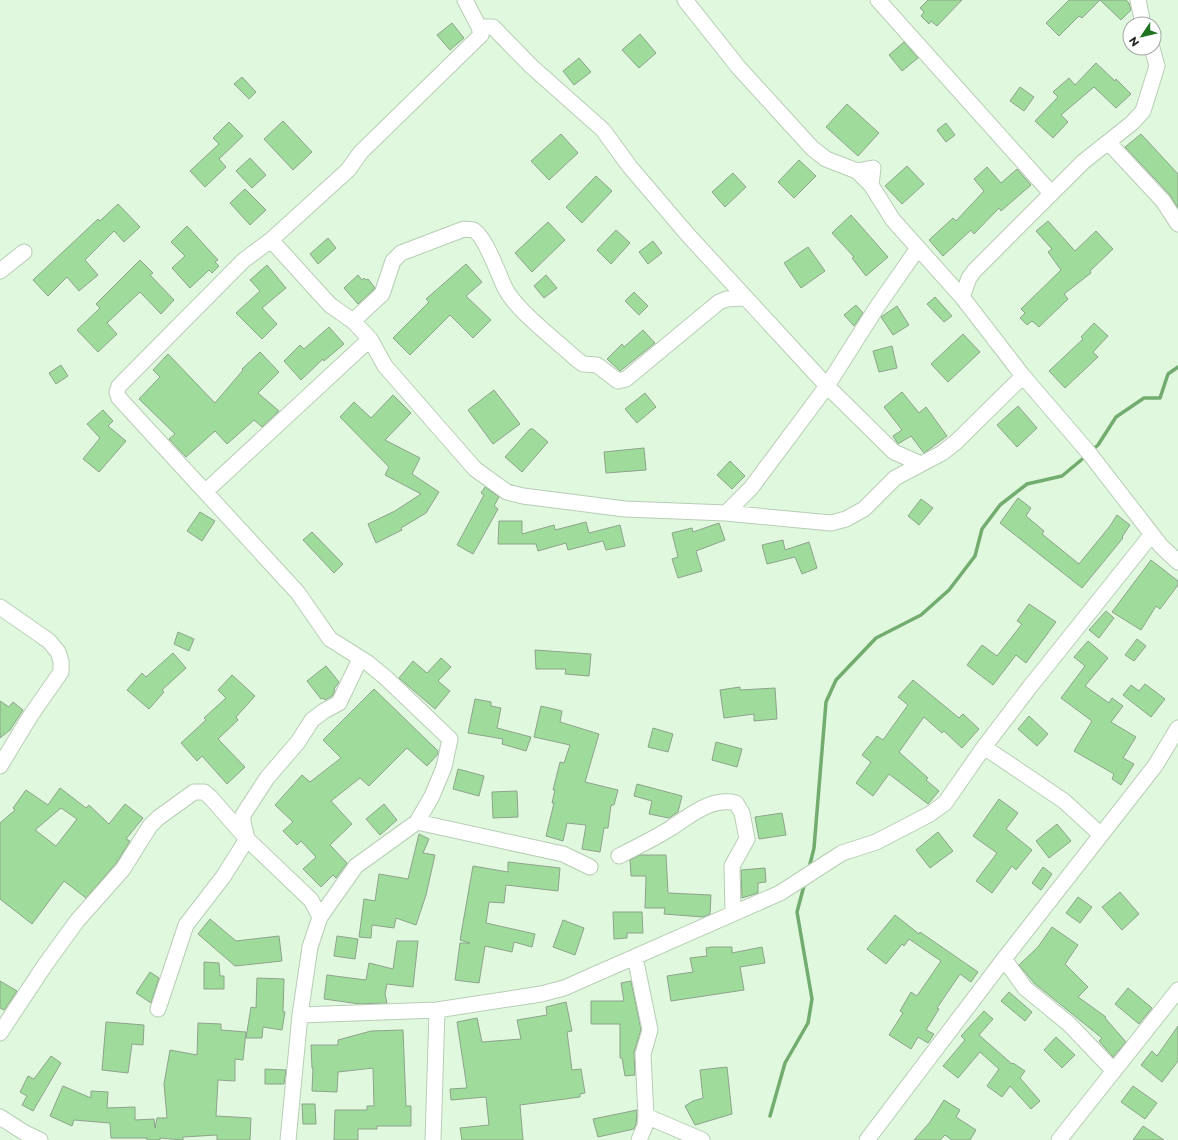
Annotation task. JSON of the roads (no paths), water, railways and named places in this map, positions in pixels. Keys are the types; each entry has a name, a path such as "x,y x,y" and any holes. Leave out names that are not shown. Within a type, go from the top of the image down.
{"street":[{"path":"288,1140 300,1015 310,947 320,917 356,866 417,822 432,796 444,767 450,738 368,663 330,639 298,593 206,491 119,398 117,392 119,386 244,260 271,240 348,170 361,152 481,35 479,26 465,0"},
{"path":"685,0 739,68 812,148 826,159 857,171 871,185 893,220 962,298 1023,376 1089,453 1161,546 1178,562"},
{"path":"878,0 1051,193"},
{"path":"1138,0 1141,16"},
{"path":"479,26 493,27 531,66 603,130 630,167 744,298 827,386 894,452 921,464"},
{"path":"962,298 969,278 974,271 1082,162 1109,143 1143,111 1157,66 1154,56"},
{"path":"1109,143 1163,201 1178,224"},
{"path":"353,321 382,294 393,261 401,253 464,229 473,230 478,234 496,266 504,287 511,298 521,308 575,358 584,364 597,365 618,381 626,379 719,302 727,299 744,298"},
{"path":"271,240 330,305 353,321 370,339 385,366 475,469 506,492 522,496 625,509 726,513 831,523 846,519 864,509 895,478 942,453 956,442 1023,376"},
{"path":"726,513 751,488 827,386 877,307 918,248"},
{"path":"0,271 24,252"},
{"path":"206,491 370,339"},
{"path":"300,1015 437,1010 541,994 564,988 780,893 842,853 876,842 930,814 945,803 984,747 1152,534"},
{"path":"0,607 49,641 58,652 61,661 61,672 31,715 0,766"},
{"path":"158,1009 186,925 223,877 247,839 243,815 267,778 298,742 312,720 324,710 339,703 360,659"},
{"path":"867,1140 1004,959 1155,766 1178,728"},
{"path":"984,747 1064,801 1101,835"},
{"path":"0,1033 45,964 77,922 123,869 150,826 158,818 194,792 204,792 247,839 311,900 320,917"},
{"path":"620,856 671,828 692,813 706,806 726,801 736,803 742,813 747,839 732,866 732,913"},
{"path":"417,822 563,854 590,867"},
{"path":"635,957 650,1030 643,1054 646,1116 645,1126 639,1140"},
{"path":"1004,959 1025,988 1069,1024 1114,1072"},
{"path":"1059,1140 1178,990"},
{"path":"433,1140 437,1010"},
{"path":"646,1116 702,1140"},
{"path":"0,1117 25,1133 40,1140"}],"waterway":[{"path":"1092,450 1098,445 1116,417 1144,398 1160,398 1168,374 1178,367"},
{"path":"809,868 814,848 826,702 836,680 876,638 921,615 949,590 975,556 982,529 1000,505 1027,484 1062,476 1086,456"},
{"path":"770,1116 785,1063 808,1023 812,999 797,912 805,882"}]}
